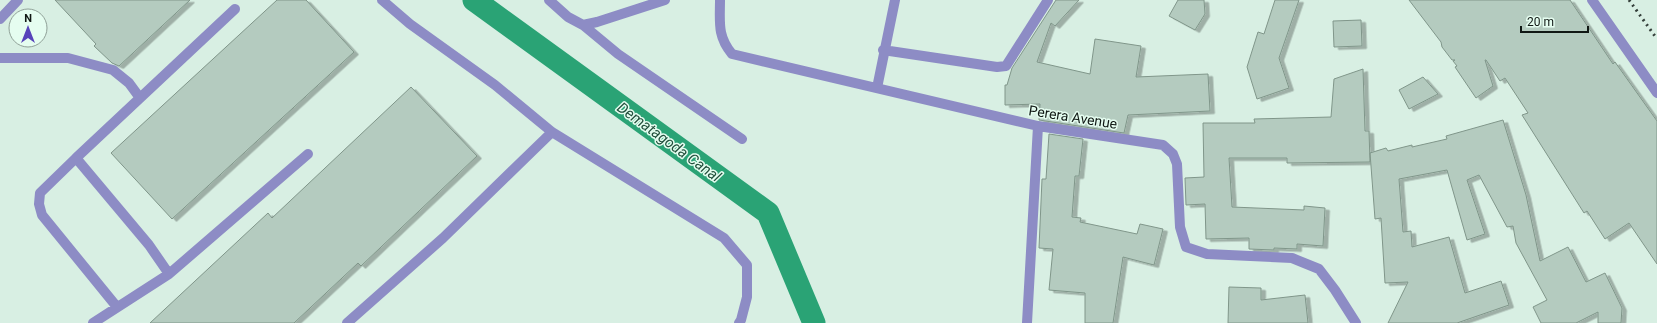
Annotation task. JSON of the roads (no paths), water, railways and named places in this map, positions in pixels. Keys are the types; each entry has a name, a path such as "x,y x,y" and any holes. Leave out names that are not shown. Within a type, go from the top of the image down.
{"street":[{"path":"0,19 18,0"},
{"path":"382,0 410,24 495,86 552,132 724,238 748,265 747,297 739,323"},
{"path":"549,0 568,17 583,25 618,54 742,139"},
{"path":"583,25 597,22 665,0"},
{"name":"Perera Avenue","path":"720,0 721,31 724,44 732,54 1038,126 1163,145 1174,154 1177,164 1180,227 1186,247 1207,254 1292,258 1319,270 1335,290 1356,323"},
{"path":"877,88 895,0"},
{"path":"884,50 997,67 1006,66 1048,0"},
{"path":"1592,0 1657,93"},
{"path":"117,307 42,214 39,204 40,193 235,9"},
{"path":"0,58 68,58 113,70 129,83 140,98"},
{"path":"1027,323 1038,153 1038,126"},
{"path":"346,323 443,238 552,132"},
{"path":"93,323 169,274 308,154"},
{"path":"76,158 149,245 169,274"}],"waterway":[{"name":"Dematagoda Canal","path":"474,0 768,213 814,323"}],"railway":[{"path":"1629,0 1657,39"}]}
